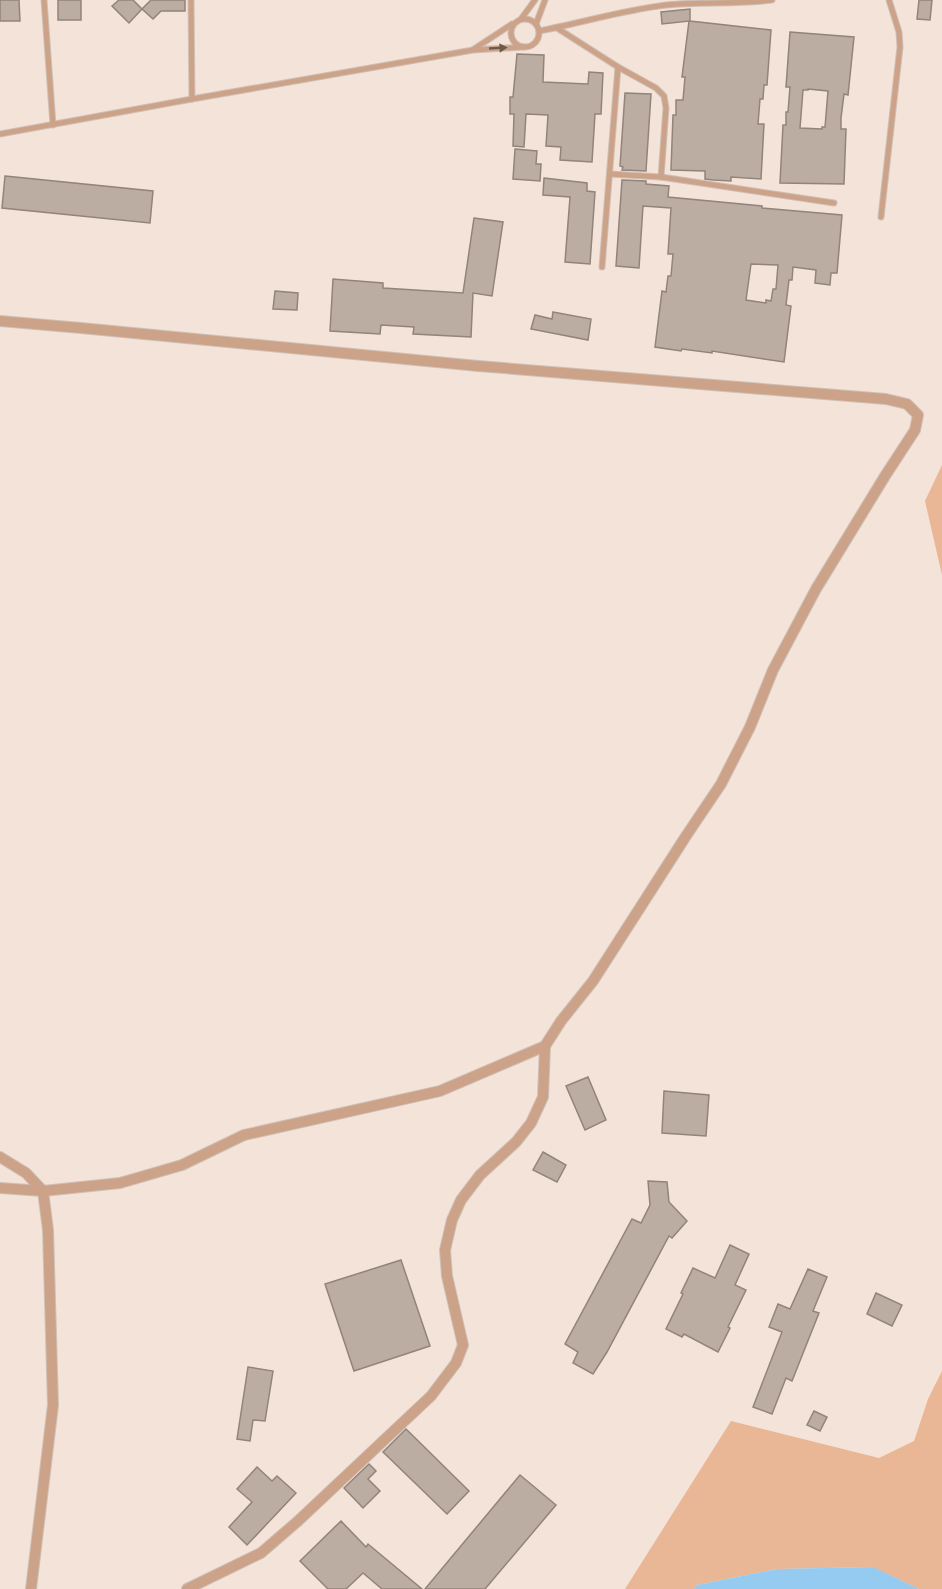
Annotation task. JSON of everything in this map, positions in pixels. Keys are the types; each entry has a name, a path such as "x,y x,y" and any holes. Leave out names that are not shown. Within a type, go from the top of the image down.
{"street":[{"path":"0,321 490,367 886,399 907,404 918,415 915,430 811,599 773,670 750,727 721,784 593,981 545,1046 543,1097 531,1123 516,1142 480,1175 461,1200 452,1220 446,1250 447,1276 463,1346 456,1363 431,1396 261,1553 187,1589"},
{"path":"0,1188 44,1191 120,1183 182,1165 244,1135 440,1091 545,1046"},
{"path":"0,1157 26,1173 44,1191 48,1230 53,1405 31,1589"}],"lane":[{"path":"44,0 53,125"},
{"path":"191,0 192,99"},
{"path":"524,47 515,44 511,36 512,27 535,0"},
{"path":"536,24 545,0"},
{"path":"539,32 667,5 751,3 772,0"},
{"path":"881,217 900,47 899,32 889,0"},
{"path":"0,134 473,50 524,47 535,43 539,32 536,24 529,19 519,20 473,50"},
{"path":"557,28 656,88 664,96 666,108 661,177"},
{"path":"602,267 618,67"},
{"path":"610,174 661,177 834,202"}],"shaded area":[{"path":"942,465 942,575 925,501"},
{"path":"942,1371 942,1589 919,1589 872,1567 777,1569 697,1585 694,1589 625,1589 731,1421 879,1458 914,1441 928,1399"}],"water":[{"path":"873,1567 919,1589 694,1589 697,1585 777,1569"}],"building":[{"path":"0,0 19,0 20,21 0,21"},
{"path":"58,0 81,0 81,20 58,20"},
{"path":"119,0 133,0 142,9 129,23 112,6"},
{"path":"151,0 185,0 185,11 161,11 153,19 142,9"},
{"path":"919,0 932,0 930,20 917,19"},
{"path":"690,9 690,21 771,30 767,85 764,85 763,99 760,99 758,124 764,124 761,179 731,177 731,181 713,180 705,179 705,171 671,170 673,115 676,115 676,100 683,100 685,77 682,77 689,21 662,24 661,12"},
{"path":"790,32 854,37 848,95 844,94 841,118 841,129 846,129 844,184 780,183 783,125 786,125 790,87 786,87","holes":["803,90 828,91 825,127 822,129 800,128"]},
{"path":"517,54 544,55 543,82 588,84 589,72 603,73 601,114 595,114 592,162 560,160 561,147 546,146 548,115 526,114 524,147 513,146 514,114 510,114 510,97 513,97"},
{"path":"625,93 651,94 646,171 622,170 623,167 620,166"},
{"path":"515,149 537,151 536,164 541,164 540,181 513,179"},
{"path":"5,176 153,191 150,223 2,208"},
{"path":"544,178 587,183 587,191 595,192 590,264 565,262 570,197 543,195"},
{"path":"622,180 646,181 646,184 669,186 668,197 842,215 837,273 831,273 830,285 815,283 816,270 793,267 786,305 791,306 784,362 712,351 712,353 682,349 681,351 655,347 662,291 666,292 668,276 671,276 673,254 668,254 671,208 643,206 639,268 616,266","holes":["751,264 778,265 776,289 773,289 771,301 766,300 766,303 746,300"]},
{"path":"474,218 503,222 492,296 473,293 471,337 413,334 414,327 381,325 380,334 330,331 333,279 383,283 383,288 463,293"},
{"path":"275,291 298,293 297,310 273,309"},
{"path":"553,312 591,319 588,340 531,329 535,315 552,319"},
{"path":"588,1077 606,1120 585,1130 566,1086"},
{"path":"664,1091 709,1095 706,1136 662,1133"},
{"path":"543,1152 566,1165 557,1182 533,1170"},
{"path":"648,1181 667,1182 669,1202 687,1221 672,1238 669,1236 593,1374 573,1363 578,1352 565,1344 632,1219 641,1223 650,1205"},
{"path":"730,1245 749,1254 735,1285 746,1290 718,1352 684,1334 682,1337 666,1329 693,1268 715,1278"},
{"path":"401,1260 430,1346 354,1371 325,1284"},
{"path":"808,1269 827,1277 813,1311 819,1313 792,1381 786,1378 772,1414 753,1407 782,1332 769,1327 778,1304 790,1309"},
{"path":"876,1293 902,1305 892,1326 867,1314"},
{"path":"248,1367 273,1371 265,1421 253,1420 250,1441 237,1439"},
{"path":"814,1411 827,1417 820,1431 807,1425"},
{"path":"406,1429 469,1491 447,1514 383,1452"},
{"path":"369,1464 376,1471 368,1479 380,1491 363,1508 344,1488"},
{"path":"257,1467 272,1481 277,1476 296,1493 247,1545 229,1527 252,1502 237,1489"},
{"path":"520,1475 556,1505 485,1589 425,1589"},
{"path":"341,1521 366,1547 368,1544 422,1589 382,1589 363,1573 346,1589 328,1589 300,1561"}]}
